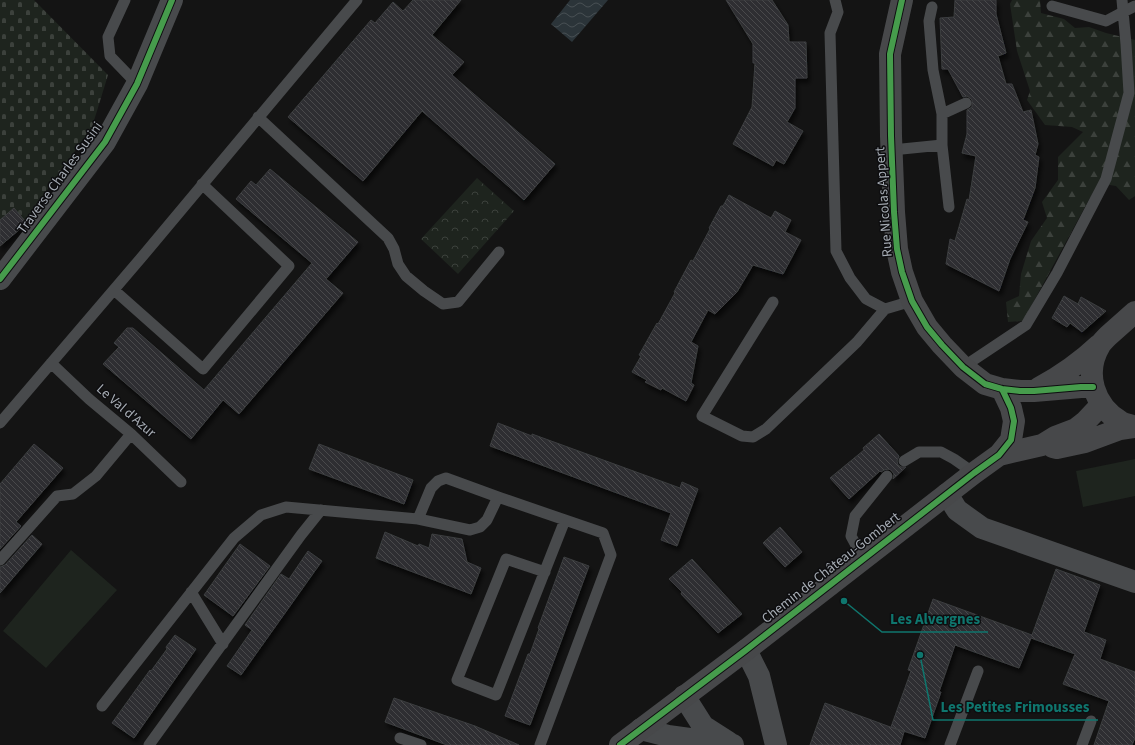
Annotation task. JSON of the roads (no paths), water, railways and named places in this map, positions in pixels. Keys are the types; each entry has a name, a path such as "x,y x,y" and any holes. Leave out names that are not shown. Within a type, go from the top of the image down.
{"street":[{"name":"Traverse Charles Susini","path":"0,279 105,142 137,84 172,0"},
{"name":"Rue Nicolas Appert","path":"902,0 890,54 892,150 897,249 902,272 912,301 927,327 942,345 963,367 986,384 1002,389 1020,391 1081,387 1097,396"},
{"path":"1034,391 1066,372 1085,358 1135,312"},
{"path":"1100,344 1093,360 1092,375 1097,396 1109,413 1122,422 1135,427"},
{"name":"Chemin de Château-Gombert","path":"620,745 647,737 684,696 999,455 1011,440 1014,421 1011,408 1002,389"},
{"name":"Chemin de Château-Gombert","path":"999,455 1042,445 1081,425 1092,415 1097,396"},
{"name":"Chemin de Château-Gombert","path":"1042,445 1058,448 1085,442 1120,430 1135,427"},
{"path":"947,494 957,510 982,528 1135,582"},
{"path":"746,650 759,676 776,745"},
{"path":"684,696 697,737"},
{"path":"647,737 697,737 732,745"}],"lane":[{"path":"125,0 108,37 110,56 137,84"},
{"path":"0,423 114,290 357,0"},
{"path":"835,0 838,12 830,33 836,251 850,278 866,299 885,309"},
{"path":"963,367 1026,325 1057,273 1106,179 1128,93 1122,0"},
{"path":"1052,6 1106,21 1135,6"},
{"path":"932,7 929,21 933,70 942,114 942,145 949,207"},
{"path":"942,114 966,103"},
{"path":"258,117 388,238 394,249 398,264 406,276 443,304 458,302 499,252"},
{"path":"892,150 942,145"},
{"path":"114,290 203,369 289,266 202,184"},
{"path":"773,302 702,416 742,436 753,437 766,429 857,342 885,309 912,301"},
{"name":"Le Val d'Azur","path":"51,363 89,399 131,434 181,482"},
{"path":"0,560 57,496 74,494 96,476 131,434"},
{"path":"904,461 919,452 941,452 974,473"},
{"path":"863,558 851,536 855,516 887,476"},
{"path":"418,519 431,488 438,481 446,478 603,533 611,555 540,745"},
{"path":"102,706 234,538 260,515 286,507 418,519 470,530 480,527 487,520 498,497"},
{"path":"149,745 301,535 321,510"},
{"path":"545,572 506,559 457,680 496,695 545,572 565,520"},
{"path":"191,592 223,644"},
{"path":"950,745 978,671"},
{"path":"1082,745 1091,721"},
{"path":"400,738 421,745"}],"water":[{"path":"570,0 608,0 572,42 551,24"}],"place":[{"name":"Les Alvergnes","path":"844,601"},
{"name":"Les Petites Frimousses","path":"920,655"}]}
